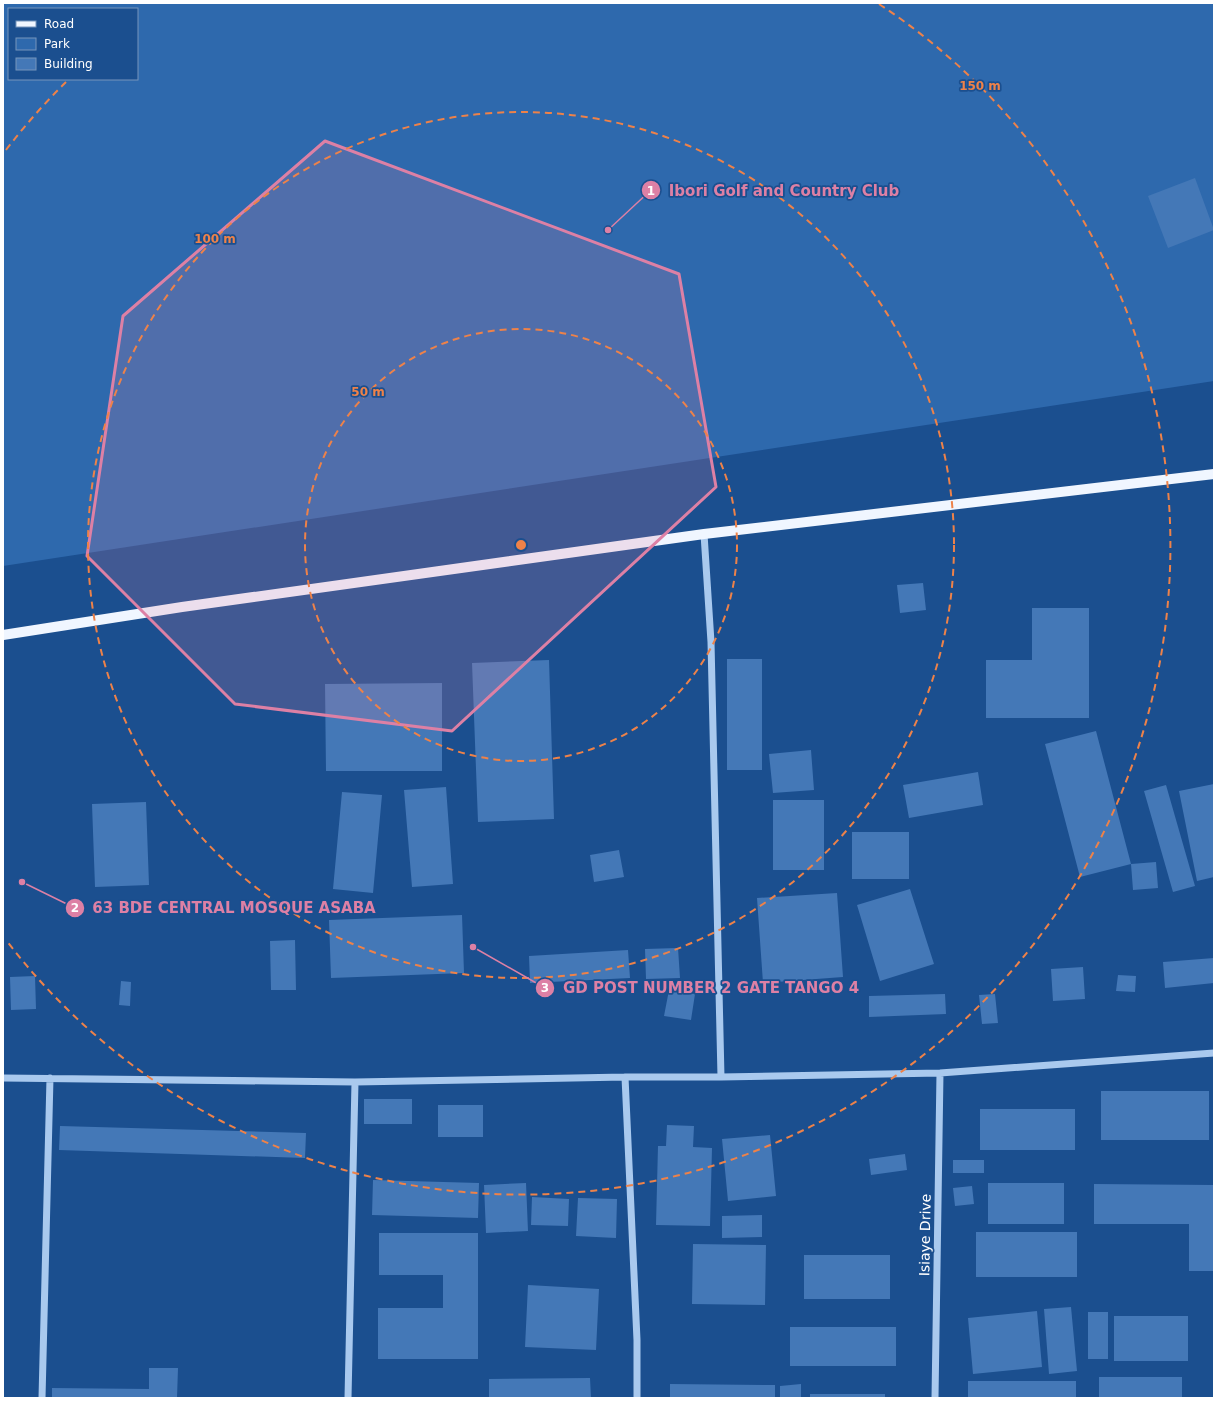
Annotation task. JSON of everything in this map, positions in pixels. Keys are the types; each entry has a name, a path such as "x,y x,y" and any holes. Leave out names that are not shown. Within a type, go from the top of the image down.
{"main road":[{"path":"3,635 182,607 704,534 1214,474"}],"street":[{"path":"704,534 711,642 721,1077"},
{"path":"3,1078 355,1082 624,1077 721,1077 940,1072 1214,1053"},
{"name":"Isiaye Drive","path":"935,1398 940,1072"},
{"path":"624,1077 638,1340 637,1398"},
{"path":"42,1398 50,1078"},
{"path":"348,1398 355,1082"}],"highlighted area":[{"path":"325,141 679,274 716,487 452,731 235,704 87,556 123,316"}],"green space":[{"path":"3,3 1214,3 1214,381 3,566"}],"building":[{"path":"1195,178 1214,230 1168,248 1148,196"},
{"path":"923,583 926,610 900,613 897,585"},
{"path":"1032,608 1089,608 1089,718 986,718 986,660 1032,660"},
{"path":"727,659 762,659 762,770 727,770"},
{"path":"549,660 554,819 478,822 472,663"},
{"path":"442,683 442,771 326,771 325,684"},
{"path":"1096,731 1131,864 1080,877 1045,744"},
{"path":"811,750 814,790 773,793 769,754"},
{"path":"978,772 983,805 909,818 903,785"},
{"path":"1214,784 1214,877 1197,881 1179,791"},
{"path":"1166,785 1195,886 1173,892 1144,791"},
{"path":"446,787 453,884 412,887 404,790"},
{"path":"342,792 382,795 373,893 333,889"},
{"path":"773,800 824,800 824,870 773,870"},
{"path":"146,802 149,885 95,887 92,804"},
{"path":"852,832 909,832 909,879 852,879"},
{"path":"619,850 624,877 594,882 590,855"},
{"path":"1156,862 1158,888 1133,890 1131,864"},
{"path":"910,889 934,964 880,981 857,905"},
{"path":"837,893 843,977 763,983 757,898"},
{"path":"462,915 464,973 331,978 329,920"},
{"path":"295,940 296,990 271,990 270,941"},
{"path":"678,948 680,978 646,979 645,949"},
{"path":"628,950 630,978 530,983 529,956"},
{"path":"1214,958 1214,983 1165,988 1163,962"},
{"path":"1083,967 1085,999 1053,1001 1051,969"},
{"path":"1118,975 1136,976 1135,992 1116,991"},
{"path":"35,976 36,1009 11,1010 10,977"},
{"path":"121,981 131,982 130,1006 119,1005"},
{"path":"669,990 695,994 691,1020 664,1016"},
{"path":"945,994 946,1014 869,1017 869,996"},
{"path":"995,994 998,1023 982,1024 979,995"},
{"path":"1101,1091 1209,1091 1209,1140 1101,1140"},
{"path":"364,1099 412,1099 412,1124 364,1124"},
{"path":"438,1105 483,1105 483,1137 438,1137"},
{"path":"980,1109 1075,1109 1075,1150 980,1150"},
{"path":"667,1125 694,1126 693,1147 712,1148 710,1226 656,1225 658,1146 666,1146"},
{"path":"60,1126 306,1133 305,1158 59,1150"},
{"path":"770,1135 776,1196 728,1201 722,1139"},
{"path":"905,1154 907,1170 871,1175 869,1159"},
{"path":"953,1160 984,1160 984,1173 953,1173"},
{"path":"373,1180 479,1183 478,1218 372,1215"},
{"path":"526,1183 528,1231 486,1233 484,1185"},
{"path":"988,1183 1064,1183 1064,1224 988,1224"},
{"path":"1094,1184 1214,1185 1214,1271 1189,1271 1189,1224 1094,1224"},
{"path":"972,1186 974,1204 955,1206 953,1188"},
{"path":"532,1197 569,1199 568,1226 531,1225"},
{"path":"578,1198 617,1199 616,1238 576,1236"},
{"path":"762,1215 762,1237 722,1238 722,1216"},
{"path":"976,1232 1077,1232 1077,1277 976,1277"},
{"path":"379,1233 478,1233 478,1359 378,1359 378,1308 443,1308 443,1275 379,1275"},
{"path":"693,1244 766,1245 765,1305 692,1304"},
{"path":"804,1255 890,1255 890,1299 804,1299"},
{"path":"528,1285 599,1289 596,1350 525,1347"},
{"path":"1071,1307 1077,1371 1049,1374 1044,1309"},
{"path":"1037,1311 1042,1367 973,1374 968,1318"},
{"path":"1088,1312 1108,1312 1108,1359 1088,1359"},
{"path":"1114,1316 1188,1316 1188,1361 1114,1361"},
{"path":"790,1327 896,1327 896,1366 790,1366"},
{"path":"149,1368 178,1368 177,1398 52,1398 52,1388 149,1389"},
{"path":"1099,1377 1182,1377 1182,1398 1099,1398"},
{"path":"590,1378 591,1398 489,1398 489,1379"},
{"path":"968,1381 1076,1381 1076,1398 968,1398"},
{"path":"670,1384 775,1385 775,1398 670,1398"},
{"path":"801,1384 801,1398 780,1398 780,1386"},
{"path":"810,1394 885,1394 885,1398 810,1398"}],"place":[{"name":"Ibori Golf and Country Club","path":"608,230"},
{"name":"63 BDE CENTRAL MOSQUE ASABA","path":"22,882"},
{"name":"GD POST NUMBER 2 GATE TANGO 4","path":"473,947"}]}
